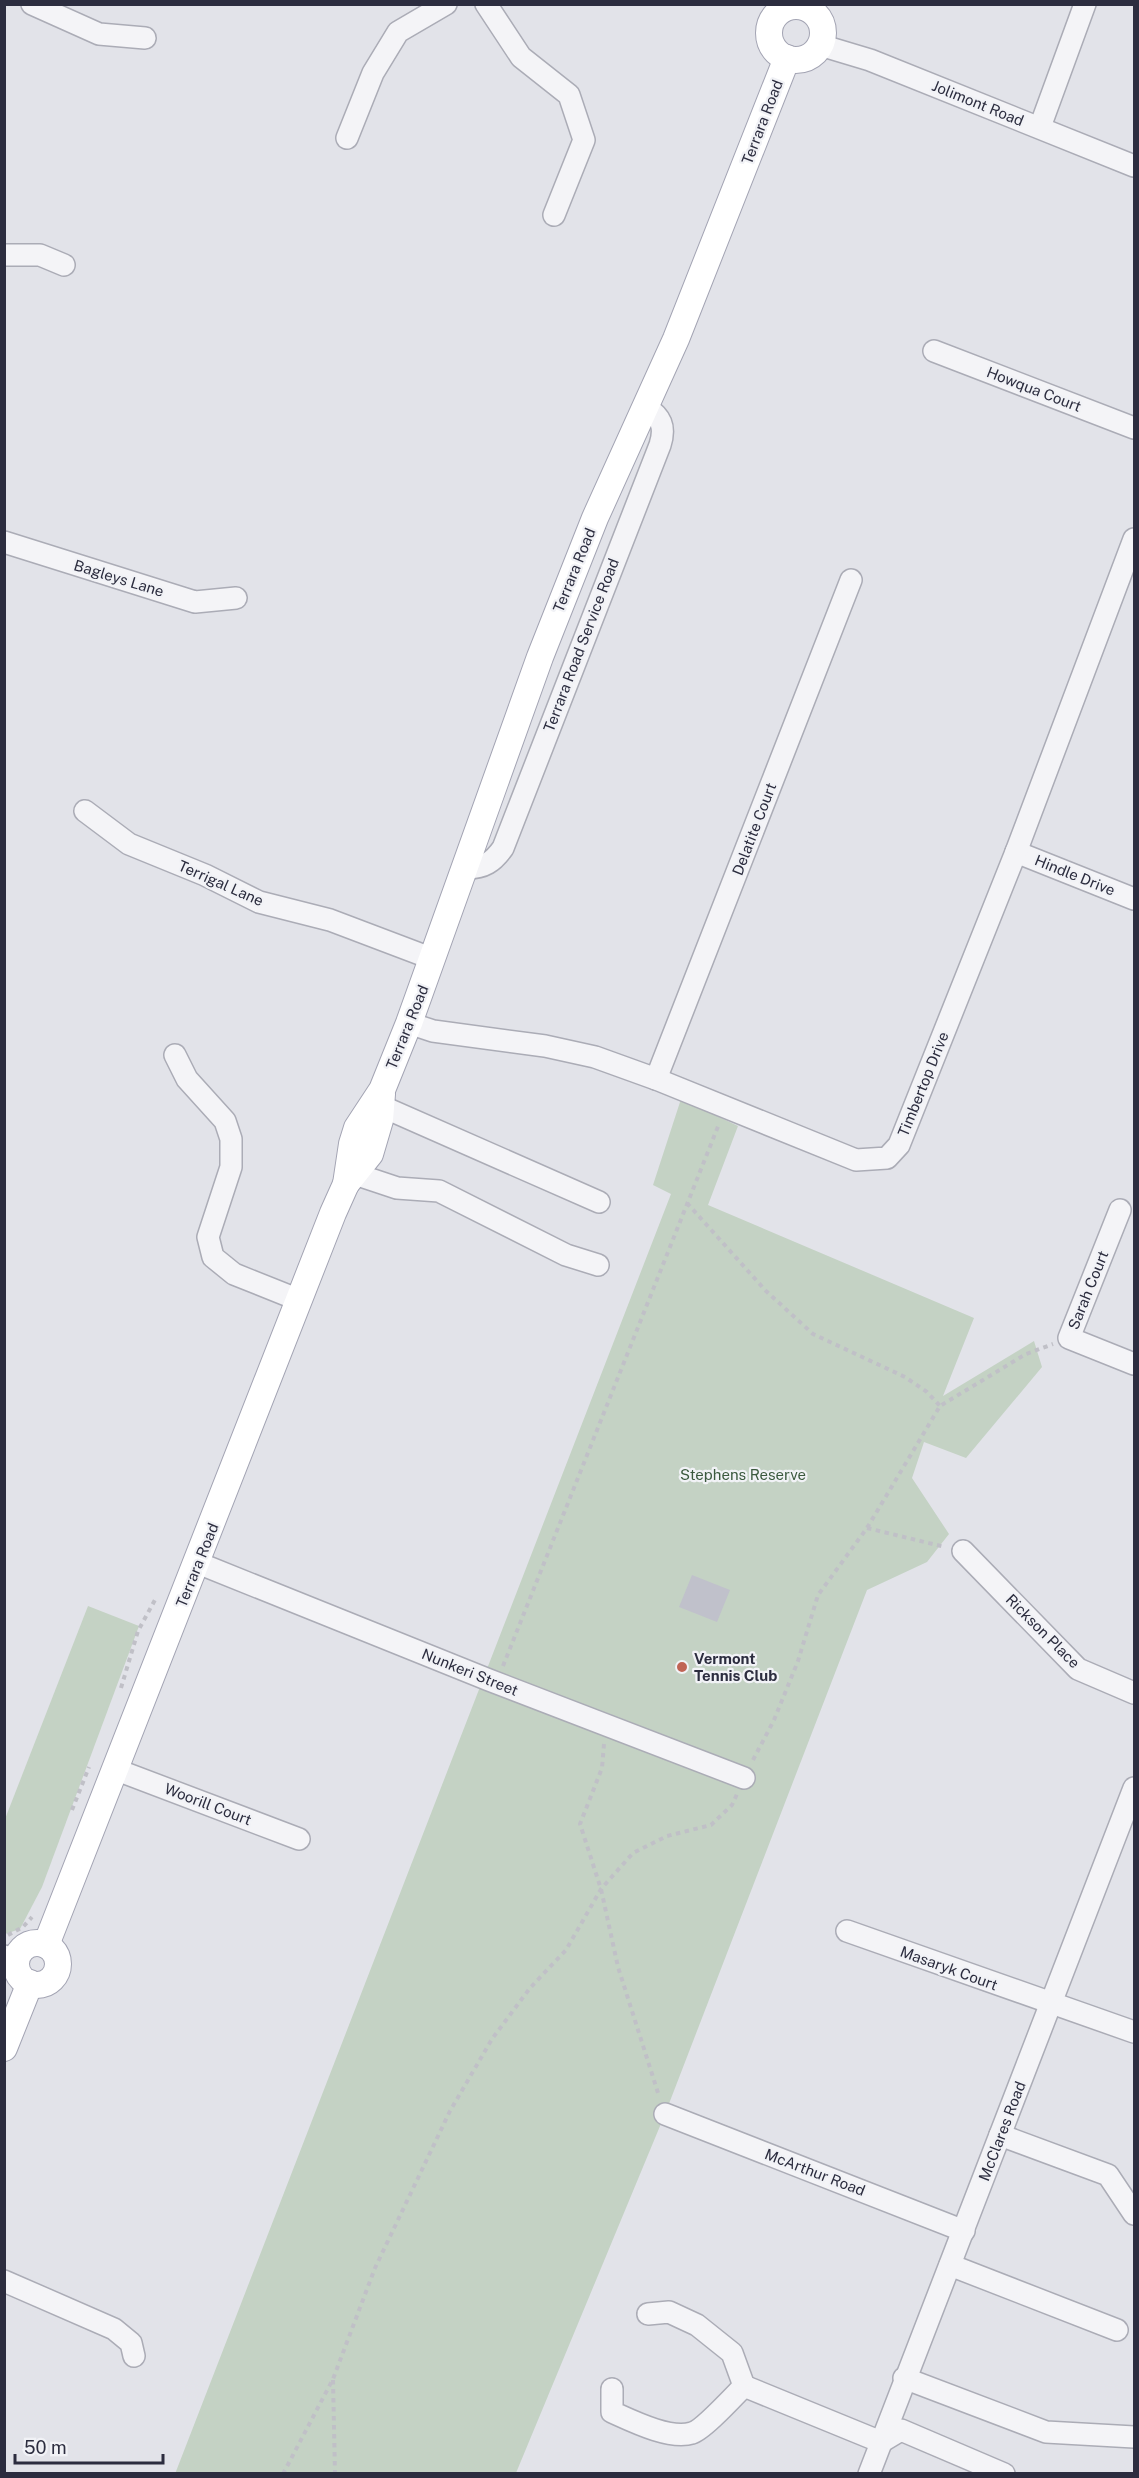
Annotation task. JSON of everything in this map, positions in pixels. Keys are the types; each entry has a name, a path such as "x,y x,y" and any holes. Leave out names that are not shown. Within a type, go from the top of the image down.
{"main road":[{"path":"805,6 819,19 822,28 820,45 807,58 787,58 773,46 769,38 771,23 782,9 805,6"},
{"name":"Terrara Road","path":"46,1946 349,1177 357,1128 379,1100 409,1023 467,868 540,657 595,518 680,328 787,58"},
{"path":"34,1944 46,1946 56,1956 55,1974 45,1983 30,1983 21,1977 10,1958 27,1946 34,1944"},
{"path":"4,2048 30,1983"}],"street":[{"path":"32,4 99,34 145,38"},
{"path":"347,138 373,73 398,32 446,4"},
{"path":"486,4 521,57 569,95 584,140 554,215"},
{"path":"1040,127 1085,4"},
{"name":"Jolimont Road","path":"820,45 870,60 1134,166"},
{"path":"4,255 40,255 64,265"},
{"name":"Howqua Court","path":"934,351 1134,428"},
{"name":"Terrara Road Service Road","path":"467,868 486,865 495,859 503,848 660,445 663,424 657,414 645,406"},
{"name":"Timbertop Drive","path":"409,1023 433,1031 545,1046 585,1055 656,1078 725,1109 856,1160 887,1158 899,1145 1016,852 1134,539"},
{"name":"Bagleys Lane","path":"4,542 195,602 236,598"},
{"name":"Delatite Court","path":"656,1078 851,580"},
{"name":"Terrigal Lane","path":"85,811 129,844 205,875 259,902 330,920 433,959"},
{"name":"Hindle Drive","path":"1016,852 1134,898"},
{"path":"175,1055 186,1079 225,1121 231,1139 231,1167 208,1237 213,1257 234,1274 299,1300"},
{"path":"379,1100 599,1202"},
{"path":"349,1177 397,1188 439,1191 566,1255 598,1265"},
{"name":"Sarah Court","path":"1120,1210 1069,1338 1134,1364"},
{"name":"Rickson Place","path":"963,1551 1078,1668 1134,1693"},
{"name":"Nunkeri Street","path":"198,1563 601,1724 744,1778"},
{"name":"Woorill Court","path":"117,1770 299,1839"},
{"name":"McClares Road","path":"868,2474 1134,1788"},
{"name":"Masaryk Court","path":"847,1931 1134,2032"},
{"name":"McArthur Road","path":"665,2114 964,2231"},
{"path":"1000,2135 1108,2175 1134,2214"},
{"path":"950,2265 1118,2330"},
{"path":"4,2281 114,2329 131,2343 134,2356"},
{"path":"648,2314 669,2312 698,2325 732,2353 744,2386 881,2442 901,2430 1004,2474"},
{"path":"904,2378 1046,2432 1134,2437"},
{"path":"612,2389 612,2412 646,2427 682,2434 694,2433 744,2386"}],"path":[{"path":"495,1682 725,1109"},
{"path":"687,1203 766,1291 813,1334 905,1377 927,1392 940,1406"},
{"path":"282,2474 333,2379 375,2268 450,2111 492,2039 530,1988 566,1950 601,1889 633,1853 668,1836 711,1825 732,1805 774,1720 798,1661 818,1595 867,1528 940,1406 1026,1354 1069,1338"},
{"path":"867,1528 963,1551"},
{"path":"601,1724 604,1740 602,1768 580,1824 601,1889 618,1967 665,2114"},
{"path":"333,2379 335,2474"}],"green space":[{"name":"Stephens Reserve","path":"681,1099 738,1126 708,1205 974,1318 943,1396 1034,1341 1042,1367 966,1458 924,1442 912,1478 949,1534 927,1562 867,1590 665,2114 516,2473 175,2474 671,1194 653,1185"},
{"path":"88,1606 139,1626 42,1887 20,1929 5,1934 5,1819"}],"building":[{"path":"692,1575 730,1590 717,1622 679,1607"}],"place":[{"name":"Vermont Tennis Club","path":"682,1667"}]}
